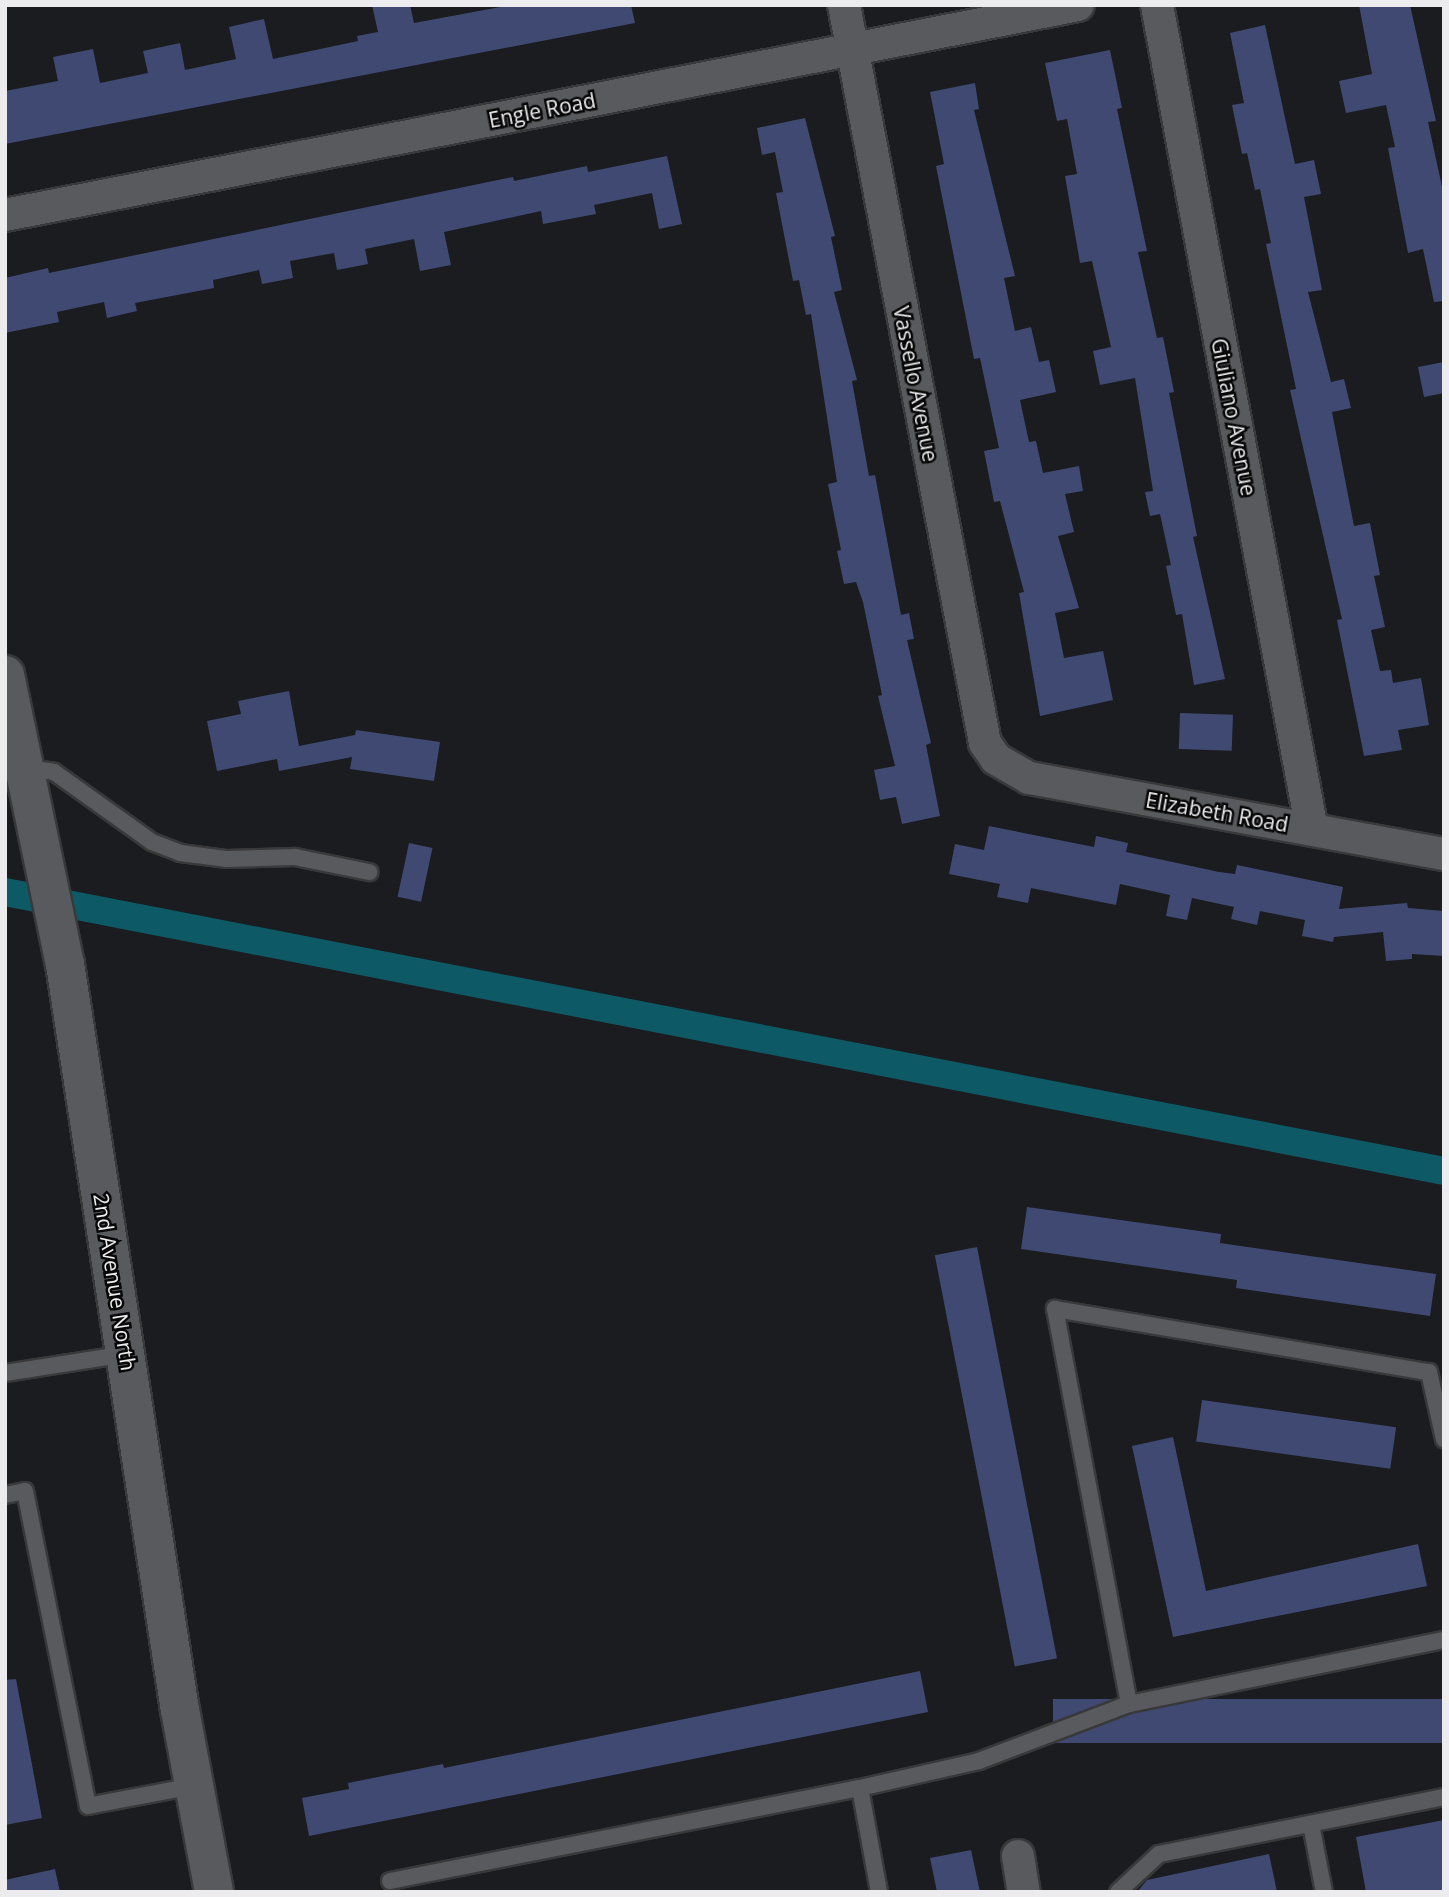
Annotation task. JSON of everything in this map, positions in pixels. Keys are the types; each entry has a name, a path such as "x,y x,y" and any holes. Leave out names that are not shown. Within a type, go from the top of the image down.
{"street":[{"name":"Vassello Avenue","path":"844,5 985,743 996,759"},
{"name":"Engle Road","path":"5,215 1078,5"},
{"name":"Giuliano Avenue","path":"1157,5 1312,830"},
{"name":"2nd Avenue North","path":"5,675 27,768 65,964 214,1892"},
{"name":"Elizabeth Road","path":"996,759 1029,778 1444,854"},
{"path":"1018,1856 1024,1892"}],"lane":[{"path":"27,768 54,772 152,842 180,853 205,859 295,857 369,872"},
{"path":"1129,1704 1055,1309 1429,1372 1444,1439"},
{"path":"5,1373 126,1354"},
{"path":"5,1495 25,1491 88,1806 195,1786"},
{"path":"390,1888 979,1762 1129,1704 1444,1640"},
{"path":"860,1788 879,1892"},
{"path":"1118,1892 1159,1854 1444,1797"},
{"path":"1311,1824 1324,1892"}],"building":[{"path":"372,5 410,5 414,23 512,5 631,5 635,23 5,144 5,91 58,81 53,57 93,49 100,83 148,73 143,51 180,43 185,70 236,59 229,27 264,19 273,59 358,41 357,36 378,32"},
{"path":"1359,5 1410,5 1436,121 1428,122 1444,196 1444,301 1434,302 1423,249 1408,253 1388,148 1395,147 1386,105 1346,113 1339,81 1372,74"},
{"path":"1265,25 1295,164 1314,160 1321,194 1304,197 1322,290 1308,292 1331,382 1344,379 1351,408 1332,412 1354,526 1370,523 1380,575 1374,576 1385,627 1371,630 1380,671 1391,670 1393,683 1421,678 1429,725 1398,730 1402,750 1364,756 1337,620 1342,619 1290,390 1296,389 1266,244 1271,243 1260,189 1255,190 1247,153 1242,154 1232,105 1244,103 1230,33"},
{"path":"1110,50 1122,108 1117,109 1147,251 1138,252 1157,338 1163,337 1174,392 1169,393 1197,536 1193,537 1225,679 1194,685 1182,614 1176,615 1166,566 1171,565 1160,514 1150,516 1145,492 1153,491 1135,378 1100,385 1093,351 1111,347 1092,261 1080,263 1065,176 1077,174 1067,119 1057,121 1045,63"},
{"path":"975,83 979,109 974,110 1015,276 1004,278 1015,331 1031,327 1039,362 1049,360 1056,392 1020,400 1029,442 1036,441 1043,473 1079,466 1083,491 1065,494 1074,532 1058,536 1079,608 1055,613 1064,658 1103,651 1113,700 1040,716 1019,593 1024,592 1000,501 994,502 984,451 999,448 980,358 974,359 936,166 944,164 930,92"},
{"path":"805,118 835,236 831,237 842,290 834,292 857,380 852,381 869,476 875,475 901,615 909,613 914,639 907,640 931,743 926,745 940,816 902,824 896,797 880,800 874,770 895,766 878,696 882,695 863,602 856,582 844,584 837,551 841,550 828,484 837,482 811,314 806,315 799,280 793,281 776,193 783,192 775,152 762,155 757,128"},
{"path":"667,156 682,224 659,229 652,193 594,205 596,214 543,224 541,211 444,232 451,265 420,271 414,239 365,249 368,264 337,270 334,253 290,261 293,278 262,284 259,270 213,280 214,288 135,303 137,311 107,318 104,302 57,312 59,322 5,333 5,278 48,268 49,273 513,177 514,181 587,166 588,172"},
{"path":"1444,362 1444,393 1424,397 1418,367"},
{"path":"289,691 299,746 355,735 356,730 440,742 434,781 350,769 352,757 279,771 277,759 217,771 207,721 241,714 238,701"},
{"path":"1180,713 1233,715 1232,751 1179,749"},
{"path":"989,826 1094,847 1096,836 1128,843 1126,852 1219,872 1235,874 1237,865 1343,887 1339,909 1407,903 1408,908 1444,911 1444,956 1412,954 1412,959 1386,961 1383,932 1334,937 1333,942 1302,936 1305,920 1260,911 1257,925 1231,919 1234,907 1192,898 1187,920 1166,916 1170,895 1120,884 1116,905 1031,888 1028,903 997,897 1000,884 949,874 955,844 984,850"},
{"path":"409,843 432,848 421,902 398,897"},
{"path":"1027,1207 1221,1234 1220,1243 1436,1274 1430,1316 1236,1288 1237,1280 1021,1249"},
{"path":"977,1247 1057,1658 1015,1667 935,1255"},
{"path":"1202,1400 1396,1427 1390,1469 1196,1442"},
{"path":"1173,1437 1206,1591 1418,1544 1427,1586 1173,1637 1132,1446"},
{"path":"920,1671 928,1712 309,1836 302,1798 349,1789 348,1783 443,1764 444,1768"},
{"path":"16,1679 42,1818 5,1825 5,1680"},
{"path":"1053,1699 1444,1699 1444,1743 1053,1743"},
{"path":"1444,1820 1444,1892 1366,1892 1356,1837"},
{"path":"971,1850 980,1892 937,1892 930,1858"},
{"path":"1269,1854 1277,1892 1137,1892 1147,1880"},
{"path":"55,1869 60,1892 5,1892 5,1880"}],"waterway":[{"path":"5,892 1444,1171"}]}
